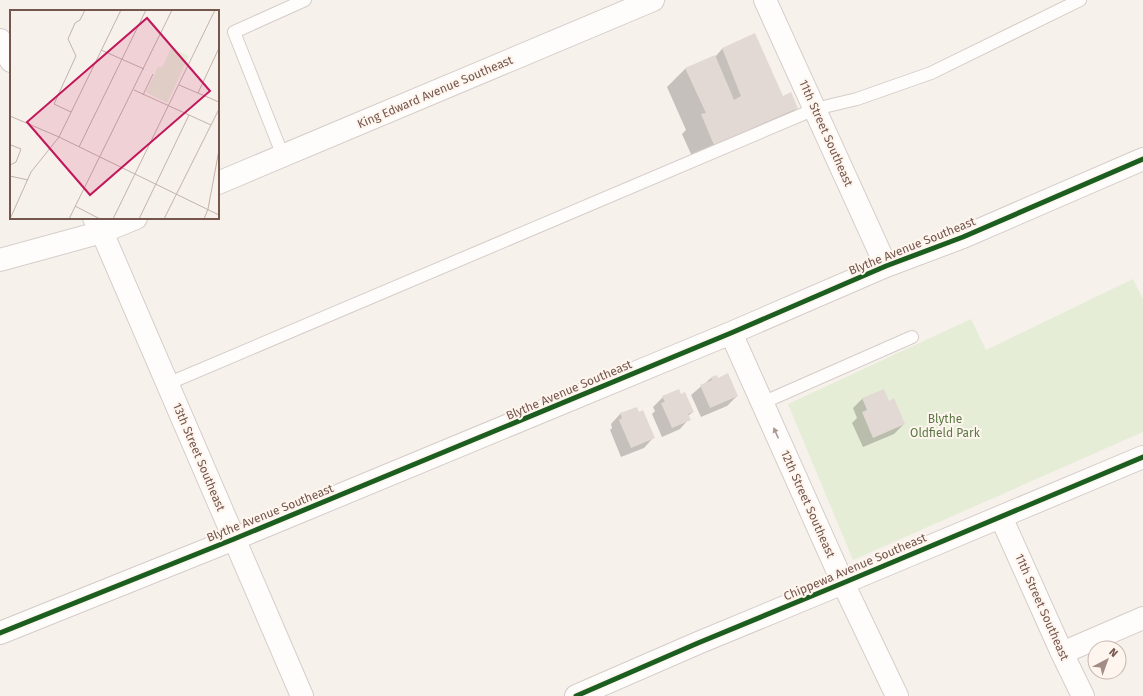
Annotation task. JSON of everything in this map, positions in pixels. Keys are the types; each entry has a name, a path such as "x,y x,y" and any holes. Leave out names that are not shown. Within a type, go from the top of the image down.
{"street":[{"name":"King Edward Avenue Southeast","path":"219,183 653,0"},
{"name":"11th Street Southeast","path":"765,0 886,266"},
{"path":"0,40 10,59"},
{"name":"Blythe Avenue Southeast","path":"0,633 234,539 731,333 886,266 963,237 1143,159"},
{"path":"0,260 98,225 131,219"},
{"name":"13th Street Southeast","path":"98,225 302,696"},
{"name":"12th Street Southeast","path":"731,333 843,583 897,696"},
{"name":"Chippewa Avenue Southeast","path":"576,696 698,643 1143,457"},
{"name":"11th Street Southeast","path":"1001,517 1083,696"},
{"path":"1062,653 1143,618"}],"lane":[{"path":"283,156 234,32 305,0"},
{"path":"167,384 815,109 857,99 931,73 1080,0"},
{"path":"762,402 912,337"}],"green space":[{"name":"Blythe Oldfield Park","path":"1133,279 1143,299 1143,432 853,560 788,404 971,319 986,350"}],"building":[{"path":"755,33 783,96 791,92 798,108 714,145 701,114 706,113 685,68 715,55 734,100 741,96 722,48"},
{"path":"728,373 738,396 710,408 700,385 712,380 711,377 717,375 718,378"},
{"path":"679,389 681,394 685,392 694,412 688,414 691,420 672,428 661,403 665,402 662,396"},
{"path":"884,389 889,401 894,398 905,424 873,438 862,412 867,410 862,398"},
{"path":"637,407 639,412 643,410 655,438 631,448 619,420 622,418 620,413"}],"cycle path":[{"path":"0,633 234,539 731,333 886,266 963,237 1143,159"},
{"path":"576,696 698,643 1143,457"}]}
